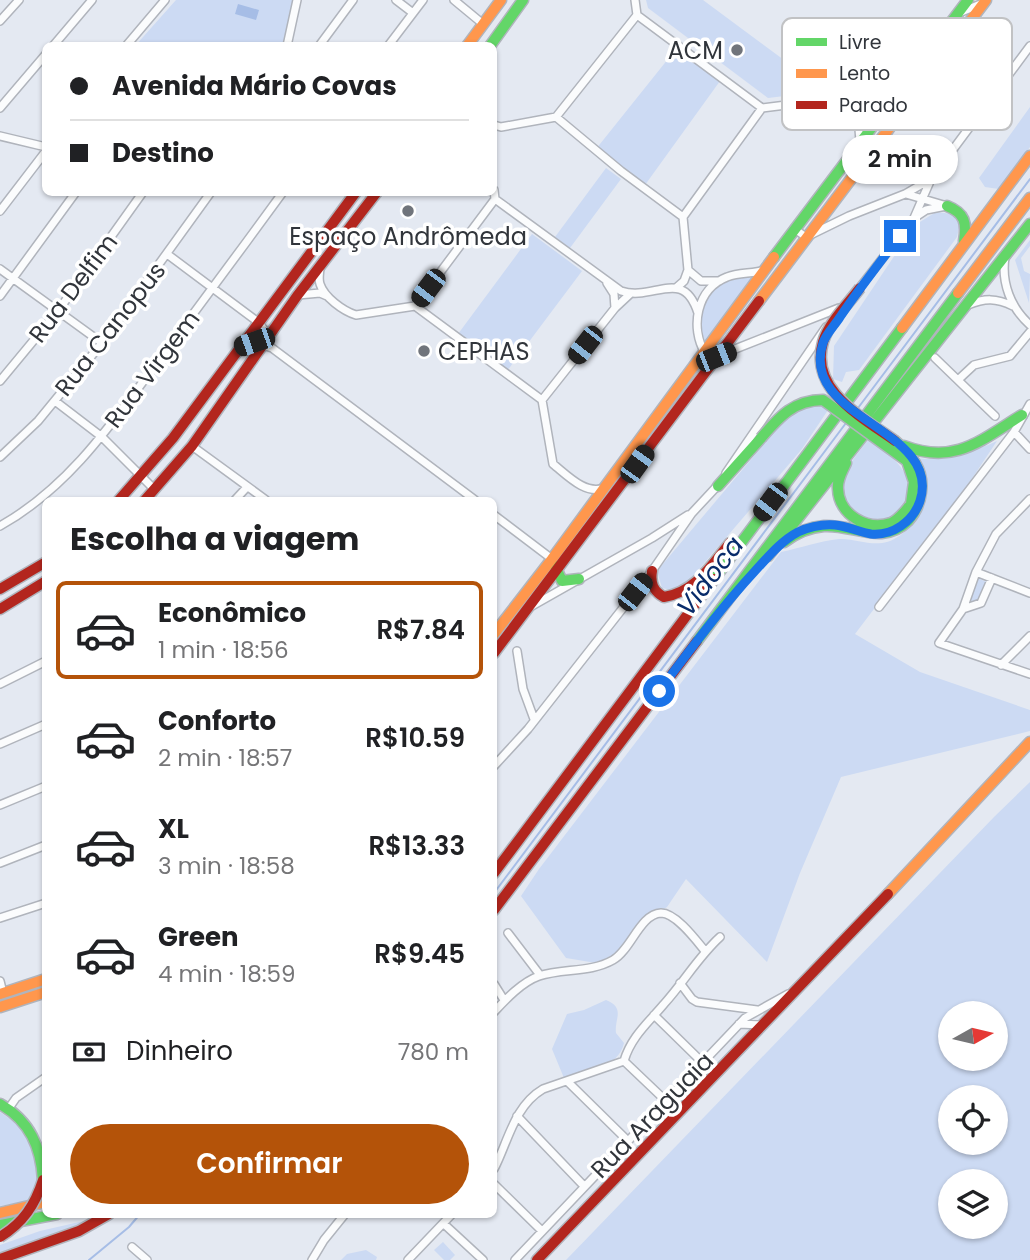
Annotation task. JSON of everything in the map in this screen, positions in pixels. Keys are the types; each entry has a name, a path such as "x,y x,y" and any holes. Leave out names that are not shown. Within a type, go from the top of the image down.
{"main road":[{"path":"470,42 501,0"},
{"path":"493,42 523,0"},
{"path":"954,18 968,0"},
{"path":"974,18 987,1"},
{"path":"497,630 591,507 868,130"},
{"path":"497,649 887,130"},
{"path":"497,869 1030,156"},
{"path":"122,497 173,438 353,196"},
{"path":"148,497 192,446 269,344 281,319 297,296 374,196"},
{"path":"497,906 1030,198"},
{"path":"947,206 963,212 966,217 963,244"},
{"path":"761,565 1030,224"},
{"path":"723,606 788,538 805,529 835,525 870,534 886,533 908,520 920,501 921,479 918,466 910,454 839,399 829,389 820,367 823,341 860,288"},
{"path":"270,305 273,316 281,319"},
{"path":"719,486 787,409 808,400 823,400 907,461 915,481 911,504 892,523 868,525 848,514 840,502 839,479 858,440"},
{"path":"895,441 917,452 947,455 960,452 1022,415"},
{"path":"652,571 652,586 659,595 671,597 690,589 762,503 786,480"},
{"path":"552,559 562,581 579,579"},
{"path":"0,589 42,564"},
{"path":"30,572 34,578 31,591"},
{"path":"0,609 42,584"},
{"path":"537,1260 1030,742"},
{"path":"2,993 42,980"},
{"path":"0,1007 42,993"},
{"path":"4,1106 25,1123 42,1155"},
{"path":"0,1237 16,1227 30,1211 38,1199 42,1184"},
{"path":"0,1213 42,1203"},
{"path":"0,1225 42,1217"},
{"path":"0,1259 79,1231 102,1218"}],"street":[{"path":"2,18 19,0"},
{"path":"56,42 92,0"},
{"path":"130,42 165,0"},
{"path":"288,42 297,0"},
{"path":"322,42 353,0"},
{"path":"396,0 413,13"},
{"path":"391,42 423,0"},
{"path":"454,0 483,24"},
{"path":"635,0 637,15 762,108 782,106"},
{"path":"958,13 987,1"},
{"path":"497,126 556,117 637,15"},
{"path":"1012,70 1030,46"},
{"path":"0,108 42,59"},
{"path":"676,288 684,281 688,270 683,217 762,108"},
{"path":"556,117 621,171 683,217"},
{"path":"859,130 860,141"},
{"path":"497,762 652,571 692,513 719,486 736,455 839,308 860,288 914,218 931,179 967,130"},
{"path":"0,136 42,148"},
{"path":"0,211 42,149"},
{"path":"796,230 806,237 849,215 905,194 931,179"},
{"path":"905,194 947,206"},
{"path":"0,296 73,196"},
{"name":"Rua Delfim","path":"0,381 58,311 140,196"},
{"name":"Rua Canopus","path":"0,457 21,439 55,401 102,343 208,196"},
{"name":"Rua Virgem","path":"0,526 14,518 63,478 102,437 280,196"},
{"path":"415,306 493,196"},
{"path":"495,196 604,280 630,294"},
{"path":"832,201 837,214 849,215"},
{"path":"914,218 926,210 947,206"},
{"path":"1007,251 1004,264 1006,285 1013,306 1030,326"},
{"path":"167,254 258,322 269,344 471,497"},
{"path":"320,266 320,284 328,296 349,313 415,306 542,400 553,464 581,486 591,507"},
{"path":"0,269 102,343"},
{"path":"688,270 701,281 719,281"},
{"path":"705,353 698,338 698,313 704,296 719,281 732,275 765,270"},
{"path":"604,280 614,294 614,308"},
{"path":"542,400 614,308 630,294 676,288 688,292 698,313"},
{"path":"297,296 320,293 328,296"},
{"path":"966,306 982,299 999,299 1013,306"},
{"path":"716,357 839,308"},
{"path":"959,379 974,365 1010,356 1030,332"},
{"path":"735,334 748,345"},
{"path":"238,348 254,342 269,344"},
{"path":"935,358 995,416"},
{"path":"55,401 102,437 155,489"},
{"path":"879,607 1014,432 1030,404"},
{"path":"1014,432 1030,449"},
{"path":"192,446 262,497"},
{"path":"581,486 592,490 605,487"},
{"path":"237,497 247,487"},
{"path":"1029,502 996,534 976,572 963,609 939,643 1030,674"},
{"path":"525,610 692,513"},
{"path":"497,517 552,559"},
{"path":"976,572 1030,593"},
{"path":"963,609 981,603 992,578"},
{"path":"1001,665 1030,636"},
{"path":"517,651 523,689 534,719"},
{"path":"0,684 42,663"},
{"path":"0,744 42,726"},
{"path":"0,805 42,788"},
{"path":"0,863 42,847"},
{"path":"0,918 42,904"},
{"path":"497,1009 530,980 540,975 598,966 615,960 625,951 640,927 653,916 662,913 674,918 705,951"},
{"path":"508,933 540,975"},
{"path":"497,1163 517,1116 534,1094 624,1061 635,1037 705,951 720,937"},
{"path":"0,981 2,993"},
{"path":"680,984 697,1002 757,1010"},
{"name":"Rua Araguaia","path":"515,1260 739,1024 757,1010 801,985"},
{"path":"497,988 505,1000"},
{"path":"654,1015 702,1062"},
{"path":"739,1024 762,1025"},
{"path":"624,1061 666,1101"},
{"path":"4,1106 42,1080"},
{"path":"566,1081 627,1140"},
{"path":"517,1116 584,1186"},
{"path":"497,1187 542,1231"},
{"path":"312,1260 342,1218"},
{"path":"408,1260 449,1218"},
{"path":"444,1224 482,1260"},
{"path":"132,1247 147,1260"}],"shaded area":[{"path":"176,0 293,0 284,42 139,42"},
{"name":"ACM","path":"646,0 703,0 782,58 782,96 768,98 648,8"},
{"path":"676,49 720,81 645,185 596,149"},
{"path":"1030,107 1030,147 999,189 985,187 979,178"},
{"path":"606,168 621,179 570,248 555,237"},
{"path":"936,212 953,214 960,224 957,237 859,370 846,372 842,382 833,379 834,346 915,225"},
{"path":"532,234 582,271 507,371 458,334"},
{"path":"1030,240 1030,246 1021,258 1024,271 1030,274 1029,303 1015,260"},
{"path":"757,273 705,353 698,313 719,281"},
{"path":"807,405 819,405 828,410 802,449 688,582 671,590 662,588 657,571 790,413"},
{"path":"868,440 897,462 907,479 905,505 897,514 886,519 862,518 852,511 844,500 842,486 845,474"},
{"path":"997,441 965,489 855,634 920,672 1030,710 1030,731 841,777 800,873 767,962 686,879 667,907 636,926 616,954 596,963 566,958 521,896 781,552 839,539 876,543 890,541 911,525 925,502 925,484 917,458 949,458"},
{"path":"977,578 987,582 978,601 968,605"},
{"path":"1030,782 1030,1260 566,1260 995,816"},
{"path":"606,1000 617,1010 616,1033 624,1043 621,1052 600,1068 564,1078 552,1049 567,1014"},
{"path":"0,1112 21,1130 34,1150 37,1186 34,1200 0,1206"},
{"path":"88,1220 80,1228 0,1253 0,1245 40,1231"},
{"path":"443,1242 455,1255 450,1260 444,1260 434,1250"},
{"path":"366,1250 377,1257 376,1260 341,1260 347,1254"}],"water":[{"path":"238,4 259,10 256,20 235,14"}],"waterway":[{"name":"Vidoca","path":"858,408 1030,179"},
{"name":"Vidoca","path":"497,889 846,423"},
{"name":"Vidoca","path":"89,1260 137,1218"}],"traffic: fast":[{"path":"493,42 523,0"},
{"path":"954,18 968,0"},
{"path":"774,257 870,130"},
{"path":"947,206 958,212 963,219 964,241"},
{"path":"768,556 1030,224"},
{"path":"697,641 958,293"},
{"path":"714,579 902,328"},
{"path":"761,438 795,406 823,400 907,461 914,482 911,504"},
{"path":"904,446 938,453 953,451 980,441 1022,415"},
{"path":"718,486 761,438"},
{"path":"784,542 803,531 818,527 835,526 878,533 888,532 908,521 920,500 920,476 911,457 895,441"},
{"path":"846,463 838,489 843,506 856,519 873,525 891,523 911,504"},
{"path":"555,566 562,581 579,579"},
{"path":"0,1104 19,1118 32,1136 40,1157 42,1172"},
{"path":"0,1225 42,1217"}],"traffic: slow":[{"path":"470,42 501,0"},
{"path":"972,18 986,0"},
{"path":"759,301 888,130"},
{"path":"902,328 1030,156"},
{"path":"958,293 1030,198"},
{"path":"497,630 774,257"},
{"path":"888,894 1030,742"},
{"path":"0,994 42,980"},
{"path":"0,1007 42,993"},
{"path":"0,1213 42,1203"}],"traffic: jam":[{"path":"122,497 173,438 353,196"},
{"path":"148,497 192,446 297,296 374,196"},
{"path":"860,288 834,320 823,342 821,359 824,374 842,401 895,441"},
{"path":"497,649 759,301"},
{"path":"652,571 651,579 657,592 664,597 675,594 702,577 730,543"},
{"path":"0,589 42,564"},
{"path":"497,869 714,579"},
{"path":"0,609 42,583"},
{"path":"497,906 697,641"},
{"path":"537,1260 888,894"},
{"path":"0,1237 27,1213 42,1182"},
{"path":"0,1259 79,1231 102,1218"}],"place":[{"name":"ACM","path":"737,50"},
{"name":"Espaço Andrômeda","path":"408,211"},
{"name":"CEPHAS","path":"424,351"}],"route":[{"path":"659,691 723,606 788,538 805,529 826,525 870,534 886,533 900,527 916,510 922,491 921,479 918,466 910,454 839,399 829,389 820,367 823,341 900,236"}]}
